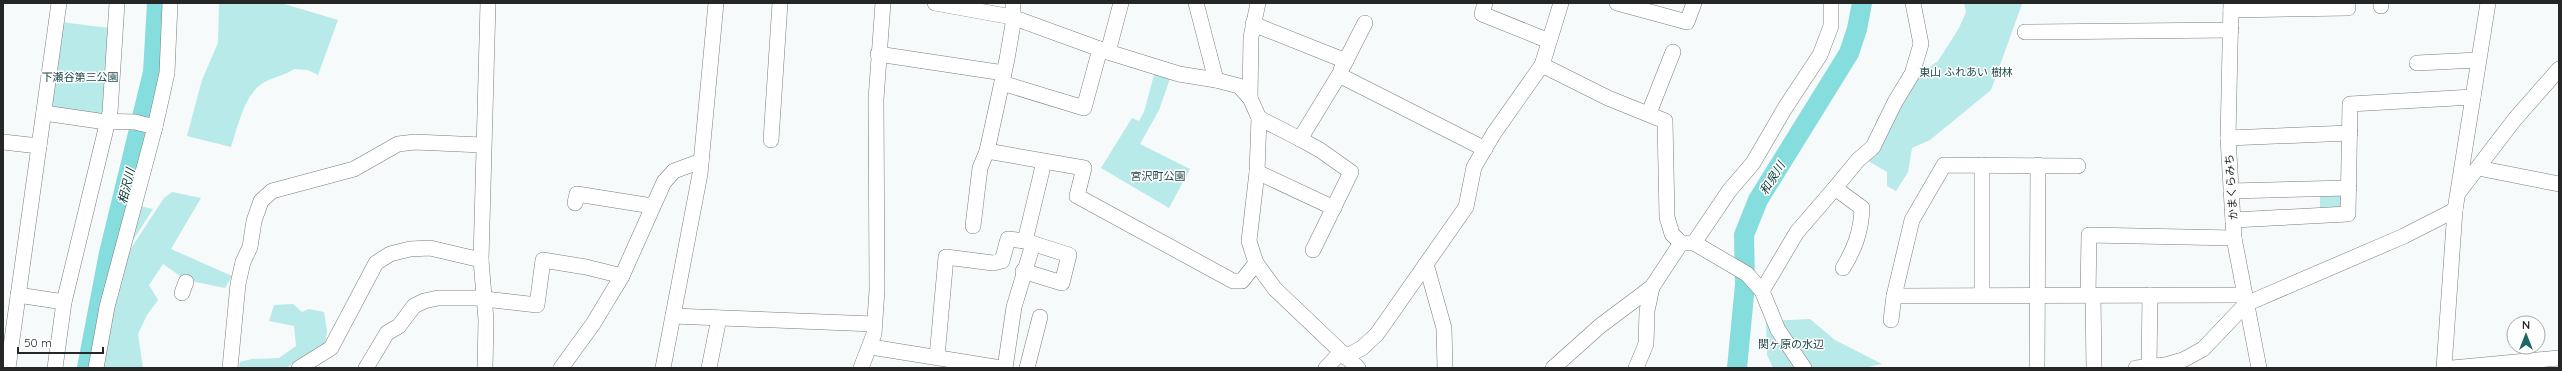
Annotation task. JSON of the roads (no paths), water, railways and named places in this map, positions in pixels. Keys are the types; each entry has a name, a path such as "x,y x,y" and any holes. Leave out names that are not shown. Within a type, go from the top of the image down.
{"street":[{"path":"8,368 59,3"},
{"path":"55,368 64,302 108,121 117,3"},
{"path":"96,368 107,307 146,125 166,73 170,3"},
{"path":"485,368 484,299 481,260 482,146 488,3"},
{"path":"663,368 702,161 716,3"},
{"path":"771,140 780,3"},
{"path":"861,368 871,346 877,290 876,98 878,54 883,3"},
{"path":"935,3 1012,10 1104,50 1179,74 1216,80 1239,86 1250,98 1259,118 1257,172 1249,241 1256,263 1275,289 1358,368"},
{"path":"878,54 1003,78 1084,108 1121,3"},
{"path":"1196,3 1216,80"},
{"path":"1250,98 1253,24 1258,3"},
{"path":"1485,3 1482,14 1549,41"},
{"path":"1326,368 1343,354 1362,348 1377,334 1466,207 1474,167 1542,65 1561,3"},
{"path":"1617,3 1688,22 1694,3"},
{"path":"1557,367 1600,326 1652,287 1753,163 1785,108 1820,56 1831,26 1831,3"},
{"path":"1762,292 1797,232 1858,160 1873,147 1894,102 1912,74 1921,44 1914,3"},
{"path":"2231,6 2348,8 2347,3"},
{"path":"2444,368 2455,210 2488,3"},
{"name":"かまくらみち","path":"2231,6 2228,138 2234,238 2244,300 2259,368"},
{"path":"973,226 980,168 987,151 1013,24 1012,10"},
{"path":"1300,139 1339,75 1365,23"},
{"path":"1253,24 1346,61"},
{"path":"2026,32 2231,30"},
{"path":"1649,113 1674,52"},
{"path":"2417,63 2478,60"},
{"path":"1542,65 1608,98 1649,113 1665,121 1667,217 1672,234 1747,274 1762,292 1778,330 1804,368"},
{"path":"2458,193 2515,119 2559,69"},
{"path":"1339,75 1485,149"},
{"path":"2233,220 2348,214 2350,104 2473,97"},
{"path":"44,113 146,125"},
{"path":"1259,118 1320,150 1351,172 1312,250"},
{"path":"2228,138 2350,133"},
{"path":"3,142 39,146"},
{"path":"230,368 238,284 243,262 250,247 254,221 261,201 272,191 354,169 398,144 415,142 482,146"},
{"path":"987,151 1084,168 1077,196 1233,281 1242,281 1256,263"},
{"path":"563,368 593,324 622,276 664,182 674,171 702,161"},
{"path":"1005,368 1014,307 1029,242 1044,162"},
{"path":"1891,320 1894,296 1912,220 1944,165 2078,166"},
{"path":"1982,165 1982,295"},
{"path":"2038,165 2038,368"},
{"path":"2478,168 2559,184"},
{"path":"1257,172 1334,208"},
{"path":"1835,188 1862,208 1862,226 1856,246 1843,268"},
{"path":"2231,191 2349,188"},
{"path":"575,203 577,194 652,206"},
{"path":"1894,296 2038,294 2150,295 2244,300 2404,236 2455,210"},
{"path":"2094,368 2090,295 2089,235 2234,238"},
{"path":"937,357 946,257 993,264 1002,261 1008,239 1029,242 1069,255 1062,283 1023,271"},
{"path":"299,368 331,348 376,263 390,254 410,249 430,248 481,260"},
{"path":"366,368 387,333 399,326 414,306 438,298 484,299 537,305 543,260 586,267 622,276"},
{"path":"1426,264 1444,328 1446,368"},
{"path":"1636,368 1646,344 1647,311 1652,287"},
{"path":"18,295 64,302"},
{"path":"2150,295 2153,367 2183,360 2203,349 2244,300"},
{"path":"673,316 874,324"},
{"path":"1027,368 1040,317"},
{"path":"709,368 718,318"},
{"path":"871,346 1001,368"},
{"path":"2452,368 2555,362"}],"waterway":[{"name":"相沢川","path":"87,368 109,253 153,72 157,3"},
{"name":"和泉川","path":"1737,368 1745,285 1744,235 1758,200 1849,53 1857,29 1862,3"}],"park label":[{"name":"東山 ふれあい 樹林","path":"1966,72"},
{"name":"下瀬谷第三公園","path":"80,77"},
{"name":"宮沢町公園","path":"1158,176"},
{"name":"関ヶ原の水辺","path":"1791,344"}]}
